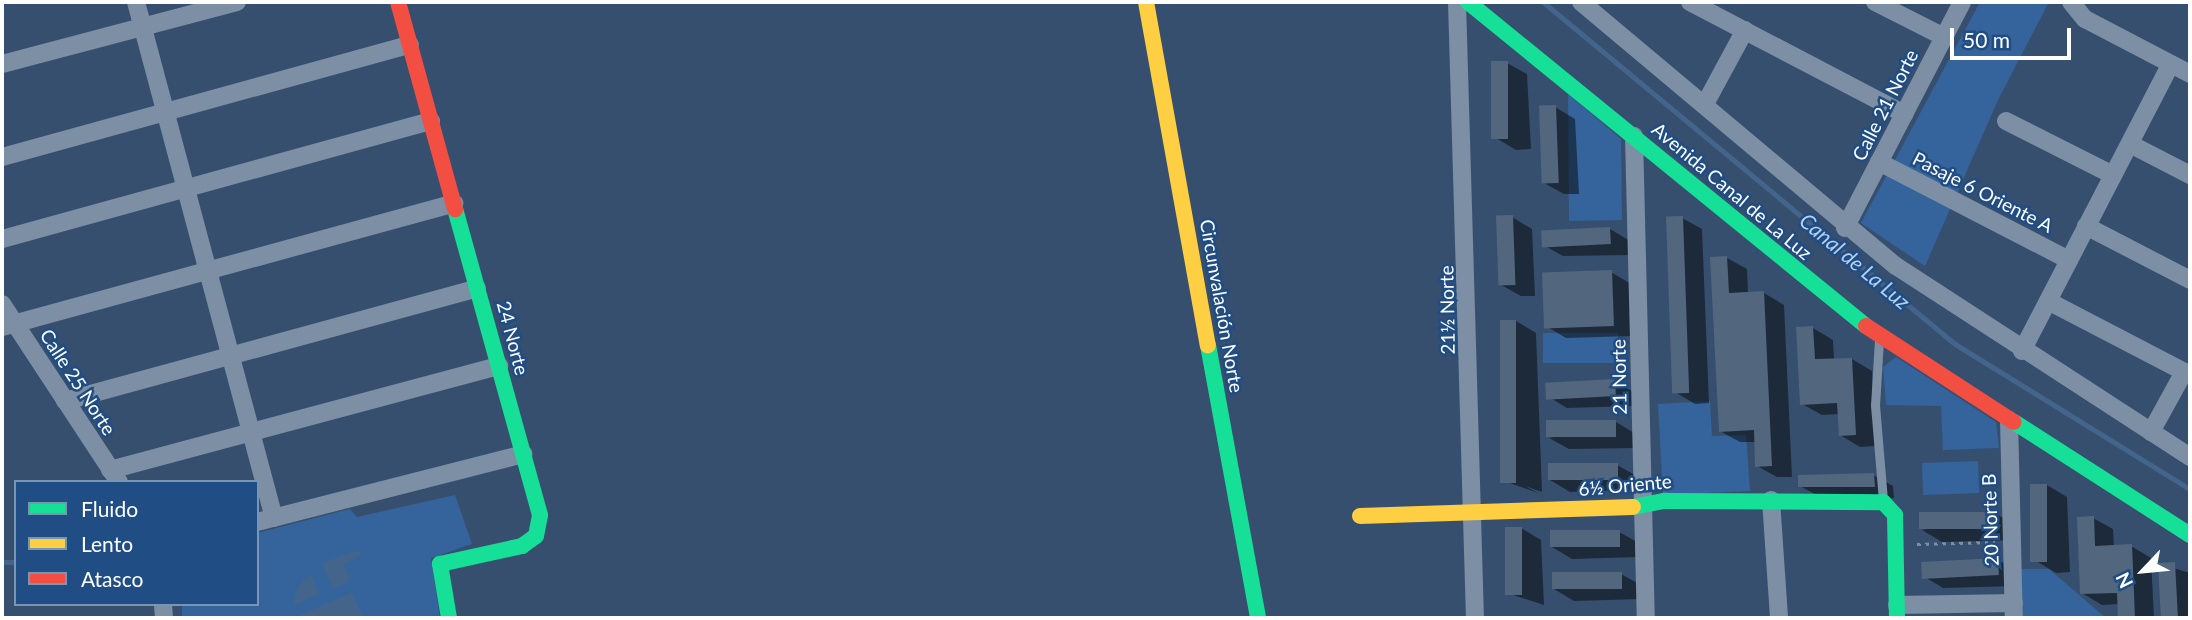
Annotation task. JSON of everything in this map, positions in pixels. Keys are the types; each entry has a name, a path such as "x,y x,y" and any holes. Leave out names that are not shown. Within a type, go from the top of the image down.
{"street":[{"path":"136,2 251,433 266,520 523,454"},
{"path":"2,64 237,2"},
{"name":"24 Norte","path":"398,2 540,515 536,536 522,546 440,564 449,618"},
{"name":"Circunvalación Norte","path":"1146,2 1258,618"},
{"name":"21½ Norte","path":"1457,2 1475,618"},
{"name":"Avenida Canal de La Luz","path":"1468,2 1880,337 2190,535"},
{"path":"1581,2 1704,104 1845,228 2022,351 2190,457"},
{"path":"1690,2 1904,114"},
{"path":"1875,2 1944,37"},
{"name":"Calle 21 Norte","path":"1845,228 1962,2"},
{"path":"2071,2 2085,19 2190,74"},
{"path":"1704,104 1745,30"},
{"path":"2,157 410,45"},
{"path":"2022,351 2171,64"},
{"path":"2,239 431,121"},
{"path":"2006,121 2113,175"},
{"name":"21 Norte","path":"1634,136 1646,618"},
{"path":"2130,144 2190,175"},
{"name":"Pasaje 6 Oriente A","path":"1879,162 2069,260"},
{"path":"8,325 454,203"},
{"path":"2086,226 2190,280"},
{"path":"65,401 477,288"},
{"path":"2048,301 2187,374 2151,432"},
{"name":"Calle 25 Norte","path":"2,304 8,325 65,401 114,476"},
{"path":"114,476 251,433 499,366"},
{"name":"20 Norte B","path":"2009,420 2014,611"},
{"path":"1771,500 1779,618"},
{"name":"6½ Oriente","path":"1360,516 1771,500 1887,504"},
{"path":"1887,504 1895,545 1897,612 2014,611"}],"lane":[{"path":"1880,337 1875,405 1887,504"}],"path":[{"path":"1895,545 2012,541"}],"shaded area":[{"path":"1980,2 2049,2 1998,100 1925,266 1861,223"},
{"path":"1568,94 1621,139 1622,220 1569,221"},
{"path":"1543,333 1618,333 1618,363 1543,363"},
{"path":"1896,357 1996,422 1999,448 1943,450 1941,406 1886,405 1883,367"},
{"path":"1710,401 1712,436 1746,435 1750,491 1663,495 1658,404"},
{"path":"1978,461 1979,493 1923,495 1922,463"},
{"path":"455,495 472,544 431,558 440,618 182,618 182,606 259,606 259,532 350,509 357,517"},
{"path":"358,550 361,555 344,564 350,581 333,589 322,563"},
{"path":"2020,569 2049,569 2106,618 2022,618"},
{"path":"311,573 319,594 293,606 297,588"},
{"path":"352,592 363,617 298,616"}],"building":[{"path":"1491,61 1508,61 1508,139 1491,139"},
{"path":"1556,105 1559,183 1542,184 1539,106"},
{"path":"1513,215 1515,285 1498,286 1496,216"},
{"path":"1683,216 1689,393 1672,393 1666,217"},
{"path":"1610,227 1611,244 1542,248 1541,231"},
{"path":"1727,256 1729,293 1764,291 1772,466 1755,467 1754,430 1719,432 1710,257"},
{"path":"1612,270 1614,326 1544,328 1542,272"},
{"path":"1500,320 1516,320 1516,483 1500,483"},
{"path":"1813,326 1815,359 1852,358 1856,435 1839,436 1837,403 1800,405 1796,327"},
{"path":"1615,379 1616,396 1546,400 1545,383"},
{"path":"1546,420 1616,420 1616,437 1546,437"},
{"path":"1548,463 1618,463 1618,480 1548,480"},
{"path":"1874,473 1875,487 1798,487 1798,475"},
{"path":"2030,484 2047,484 2047,562 2030,562"},
{"path":"1919,512 1997,512 1997,529 1919,529"},
{"path":"2094,516 2095,546 2132,544 2135,618 2118,618 2117,593 2080,594 2077,517"},
{"path":"1505,527 1522,527 1522,595 1505,595"},
{"path":"1550,530 1620,530 1620,547 1550,547"},
{"path":"1998,558 1999,575 1922,579 1921,562"},
{"path":"2175,562 2178,618 2161,618 2158,563"},
{"path":"1552,572 1622,572 1622,589 1552,589"}],"waterway":[{"name":"Canal de La Luz","path":"1543,2 1955,344 2190,489"},
{"path":"2,562 14,562"}],"traffic: fast":[{"path":"1468,2 1866,326"},
{"path":"449,618 440,564 522,546 536,536 540,515 455,209"},
{"path":"1208,345 1258,618"},
{"path":"2014,422 2190,535"},
{"path":"1633,507 1665,501 1883,502 1895,515 1897,618"}],"traffic: slow":[{"path":"1146,2 1208,345"},
{"path":"1360,516 1633,507"}],"traffic: jam":[{"path":"398,2 455,209"},
{"path":"1866,326 2014,422"}]}
